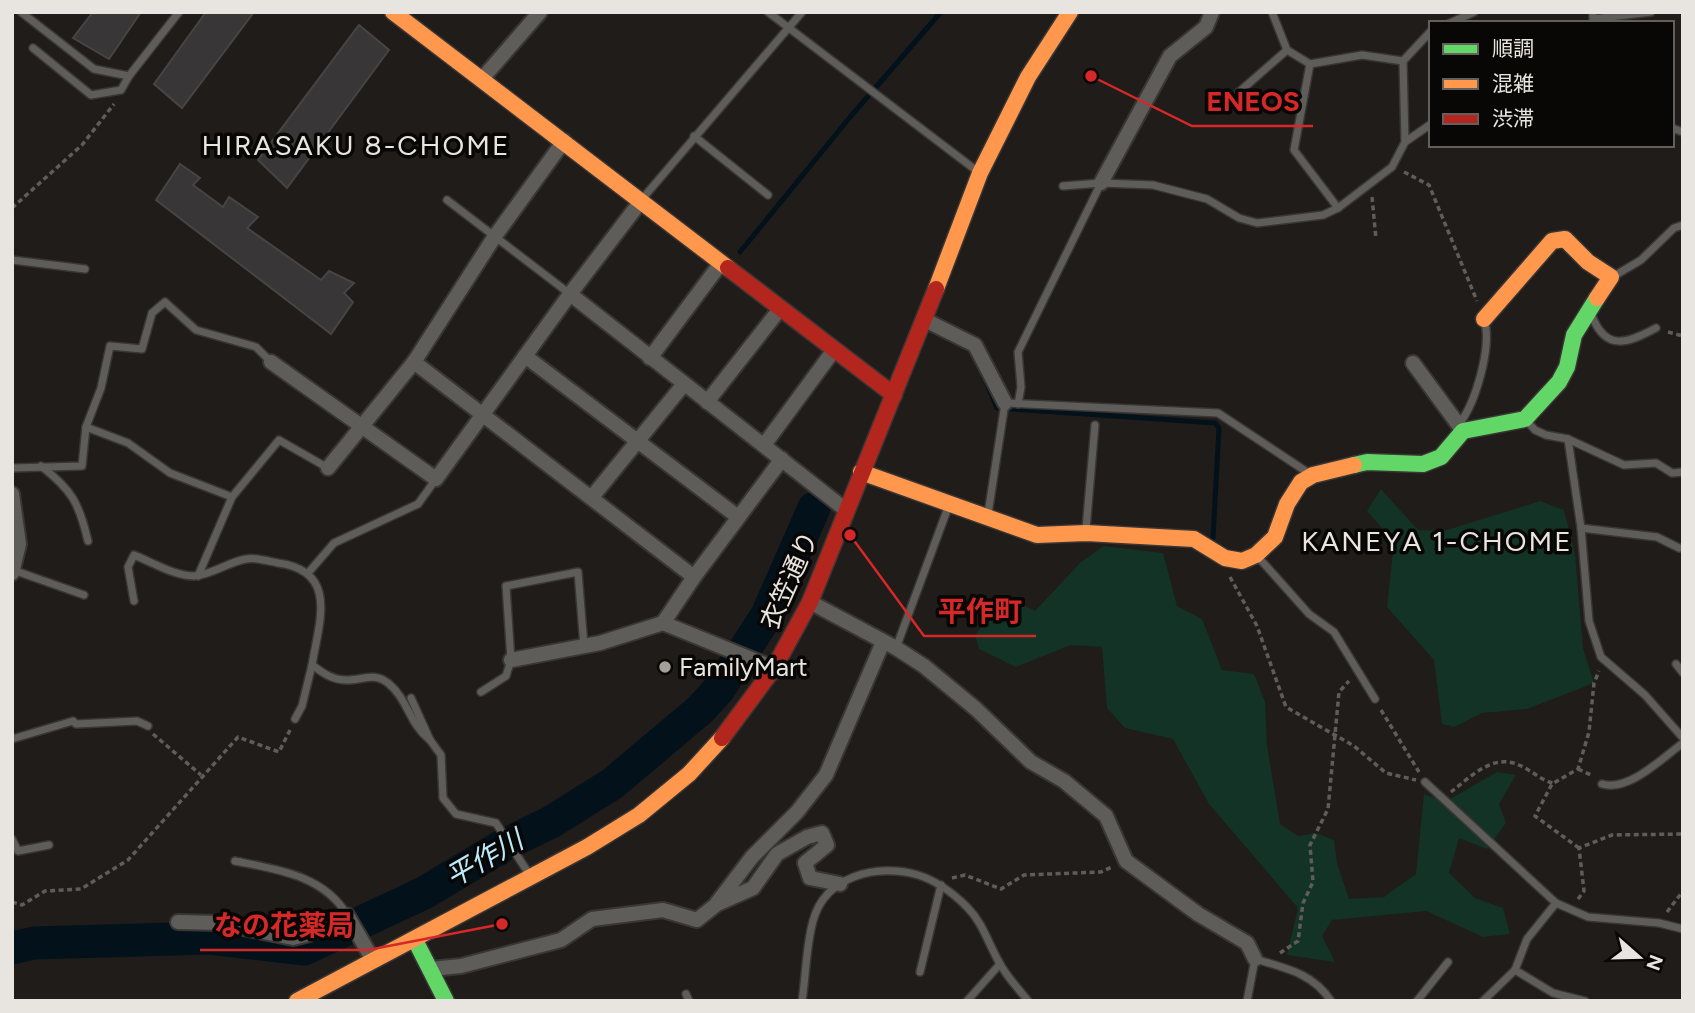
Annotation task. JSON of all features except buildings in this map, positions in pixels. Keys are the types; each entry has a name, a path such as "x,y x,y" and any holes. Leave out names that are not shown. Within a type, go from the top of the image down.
{"street":[{"path":"393,12 894,395"},
{"path":"481,80 540,12"},
{"name":"衣笠通り","path":"297,1001 531,877 639,815 689,774 734,724 774,668 810,602 925,320 980,173 1028,77 1070,12"},
{"path":"1101,183 1170,56 1206,27 1212,12"},
{"path":"328,468 414,362 495,236 564,141"},
{"path":"271,362 436,479 641,201"},
{"path":"861,472 1037,535 1086,534 1194,539 1225,558 1242,561 1256,555 1275,537 1287,504 1300,482 1313,475 1367,462 1423,464 1441,457 1461,428 1525,419 1559,382 1567,367 1574,335 1611,277 1588,262 1565,239 1552,242 1484,318"},
{"path":"650,358 721,263"},
{"path":"570,294 846,510"},
{"path":"707,401 780,309"},
{"path":"925,320 975,345 1012,403"},
{"path":"764,445 834,350"},
{"path":"525,356 738,517"},
{"path":"414,362 695,577"},
{"path":"1413,363 1461,428"},
{"path":"592,497 684,384"},
{"path":"663,623 782,459"},
{"path":"12,494 19,544 13,571"},
{"path":"810,602 890,645 976,709 1031,762 1063,781 1106,816 1126,861 1198,914 1247,943 1255,959"},
{"path":"511,660 584,646 663,623 774,668"},
{"path":"431,969 471,964 561,940 592,919 663,910 697,920 717,904 752,857 797,812 826,775 890,645"},
{"path":"717,904 753,888 777,854 807,836 822,833 827,845 806,863 810,878 840,884"},
{"path":"178,922 219,923 293,938 309,934 347,915 373,960"},
{"path":"415,940 446,1001"}],"lane":[{"path":"21,12 94,69 129,76"},
{"path":"33,48 91,95 121,90 179,12"},
{"path":"768,12 980,173"},
{"path":"641,201 802,12"},
{"path":"1272,12 1287,50 1310,64 1362,55 1403,61"},
{"path":"1454,21 1474,12"},
{"path":"1593,12 1593,19 1650,12"},
{"path":"1405,142 1403,61 1429,33"},
{"path":"1239,92 1287,50"},
{"path":"1310,64 1294,150 1338,208"},
{"path":"1063,186 1101,183 1153,186 1207,199 1239,218 1257,223 1323,215 1338,208 1392,167 1405,142 1429,125"},
{"path":"694,136 768,195"},
{"path":"988,518 1012,403 1021,387 1018,352 1101,183"},
{"path":"447,200 570,294"},
{"path":"1611,277 1641,260 1674,228 1683,225"},
{"path":"12,260 85,269"},
{"path":"12,468 82,466 86,427 101,388 110,346 142,349 152,313 166,302 196,330 256,346 271,362"},
{"path":"1589,309 1602,335 1618,342 1633,341 1656,328"},
{"path":"1461,428 1469,412 1489,338 1484,318"},
{"path":"1012,403 1218,412 1313,475"},
{"path":"1525,419 1535,430 1568,439 1624,465 1656,463 1672,473 1683,472"},
{"path":"1086,534 1095,425"},
{"path":"86,427 128,443 170,473 232,497"},
{"path":"1568,439 1581,528 1589,621 1604,660 1645,695 1683,741 1630,780 1613,788 1602,785"},
{"path":"198,576 232,497 279,440 328,468"},
{"path":"40,466 65,485 80,508 88,541"},
{"path":"308,573 334,543 418,504 436,479"},
{"path":"890,645 949,505"},
{"path":"1581,528 1657,537 1679,548"},
{"path":"134,601 128,567 134,555 182,575 198,576 247,559 295,565 308,573 319,591 322,606 312,665 302,706 295,719"},
{"path":"1256,555 1309,614 1335,632 1375,699"},
{"path":"13,571 84,595"},
{"path":"481,692 506,676 511,660 506,586 578,572 584,646"},
{"path":"1676,664 1683,673"},
{"path":"312,665 328,677 347,680 373,676 388,682 400,695 417,730 430,740 442,755 443,798 456,814 496,823 531,877"},
{"path":"411,698 430,740"},
{"path":"12,739 73,721 76,724 137,722 148,726"},
{"path":"1425,782 1556,903 1588,917 1659,923 1683,929"},
{"path":"12,839 18,851 48,845"},
{"path":"235,861 288,872 322,887 347,915"},
{"path":"802,1001 813,920 823,900 846,877 879,872 917,874 941,885 982,926 1000,964 1028,1001"},
{"path":"920,972 941,885"},
{"path":"1483,1001 1515,970 1527,939 1556,903"},
{"path":"1247,1001 1255,959 1305,974 1321,985 1331,1001"},
{"path":"1417,1001 1448,962"},
{"path":"967,1001 1000,964"},
{"path":"1515,970 1553,992 1584,1001"}],"path":[{"path":"12,208 82,145 110,114 121,90"},
{"path":"1392,167 1429,186 1484,318"},
{"path":"1371,181 1376,239"},
{"path":"1225,558 1227,572 1257,626 1286,707 1336,735 1386,773 1425,782"},
{"path":"1578,769 1589,732 1594,683 1604,660"},
{"path":"1255,959 1278,955 1298,941 1303,902 1312,882 1310,845 1328,809 1339,692 1342,686 1360,675"},
{"path":"1375,699 1425,782"},
{"path":"12,902 22,905 45,891 81,889 107,876 128,860 201,775 238,737 279,752 295,719"},
{"path":"148,726 201,775"},
{"path":"1444,798 1477,771 1495,762 1519,765 1552,784"},
{"path":"1571,911 1584,891 1579,848 1535,816 1552,784 1578,769 1588,771 1602,785"},
{"path":"1579,848 1612,835 1683,836 1683,849"},
{"path":"941,885 965,875 1001,888 1024,875 1101,872 1126,861"},
{"path":"1659,923 1683,891"}],"green space":[{"path":"1381,489 1418,530 1444,531 1540,501 1564,510 1575,554 1583,648 1594,683 1527,709 1482,713 1454,727 1442,724 1434,660 1387,607 1394,542 1367,511"},
{"path":"1103,546 1163,553 1177,606 1202,619 1222,670 1254,674 1265,702 1267,746 1280,824 1298,836 1316,833 1334,840 1337,863 1349,899 1384,897 1416,874 1424,794 1445,802 1497,772 1516,775 1499,804 1506,823 1487,849 1459,838 1449,873 1475,898 1503,908 1510,934 1483,937 1426,911 1332,920 1322,936 1335,962 1287,955 1298,908 1209,804 1173,739 1125,728 1107,708 1102,647 1071,645 1016,667 979,649 975,635 1005,596 1035,611 1080,563"}],"waterway":[{"path":"740,252 851,116 941,12"},
{"path":"982,372 997,408 1215,423 1219,428 1213,538"},
{"name":"平作川","path":"12,948 34,943 209,938 304,949 424,893 504,845 551,822 612,784 701,709 719,689 767,615 814,508"}],"traffic: fast":[{"path":"1354,465 1367,462 1423,464 1441,457 1463,431 1525,419 1559,382 1567,367 1574,335 1597,298"},
{"path":"415,940 446,1001"}],"traffic: slow":[{"path":"393,12 728,268"},
{"path":"936,289 980,173 1028,77 1070,12"},
{"path":"1484,319 1552,241 1565,239 1588,262 1611,277 1597,298"},
{"path":"861,472 1037,535 1086,533 1194,539 1225,558 1242,561 1256,555 1275,537 1287,504 1301,482 1313,475 1354,465"},
{"path":"297,1001 587,847 639,815 689,774 722,738"}],"traffic: jam":[{"path":"728,268 894,395"},
{"path":"722,738 774,668 810,602 936,289"}],"place":[{"name":"ENEOS","path":"1091,76"},
{"name":"平作町","path":"850,535"},
{"name":"FamilyMart","path":"665,667"},
{"name":"なの花薬局","path":"502,924"}],"district":[{"name":"HIRASAKU 8-CHOME","path":"356,145"},
{"name":"KANEYA 1-CHOME","path":"1437,541"}]}
